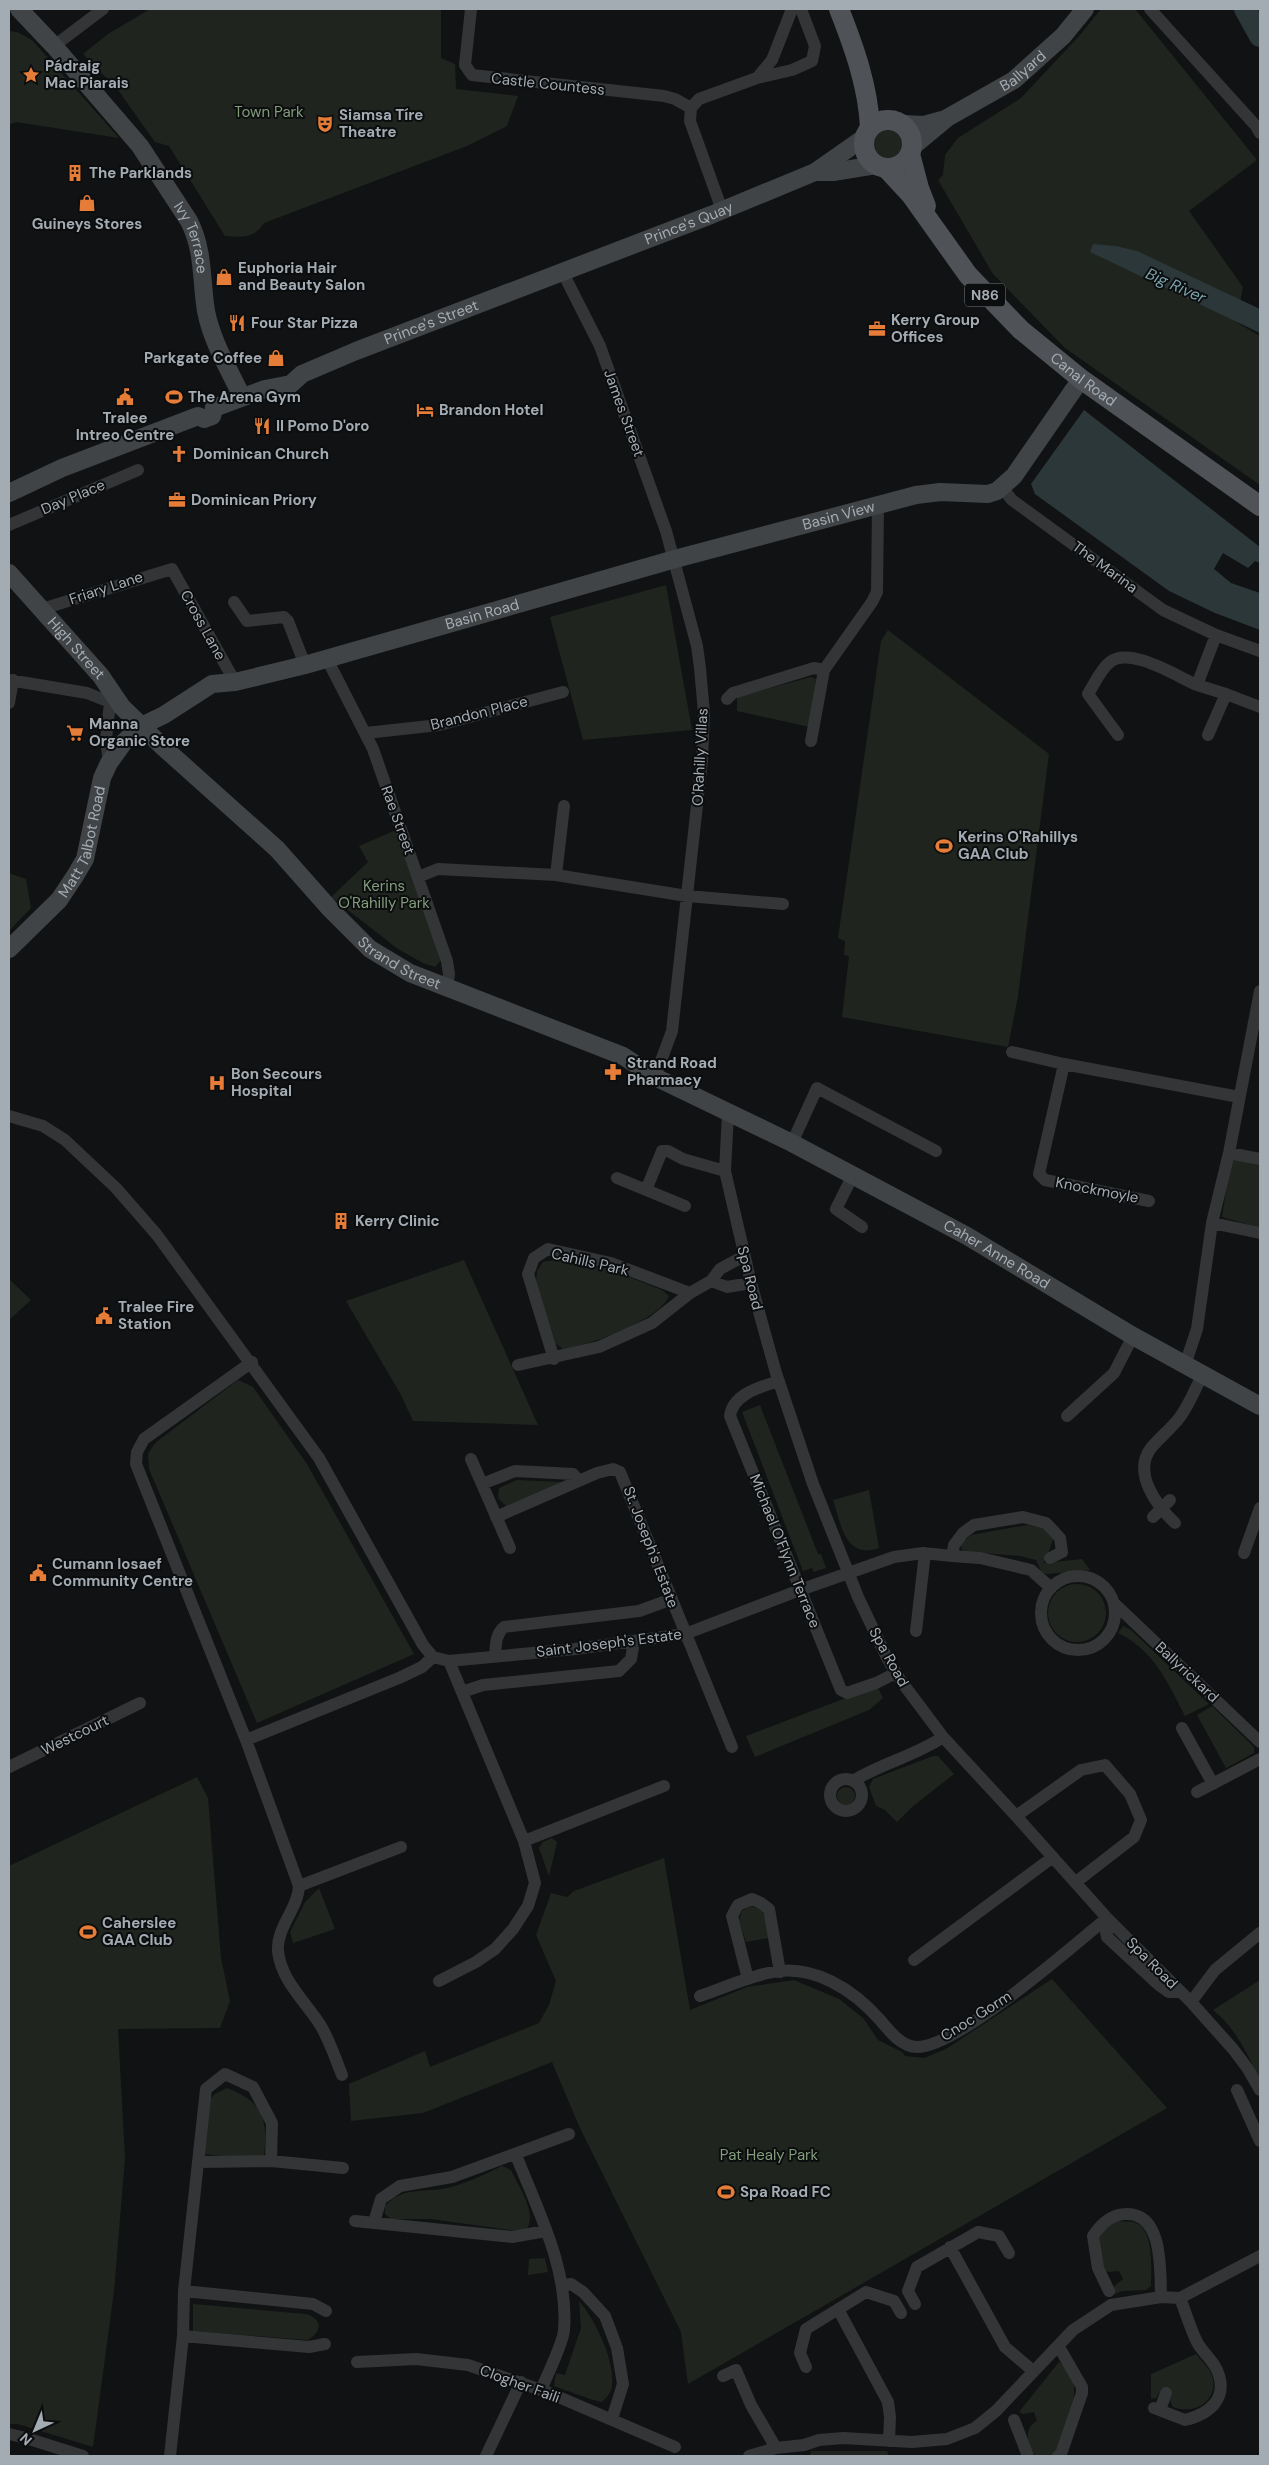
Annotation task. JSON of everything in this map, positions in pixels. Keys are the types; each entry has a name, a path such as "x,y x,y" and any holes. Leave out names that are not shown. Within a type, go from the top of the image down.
{"main road":[{"name":"Ivy Terrace","path":"19,9 54,46 146,154 195,233 200,251 206,311 212,332 242,397"},
{"name":"N86","path":"839,9 858,63 869,102 865,152 911,195 934,224"},
{"name":"Ballyard","path":"947,118 1014,80 1062,36 1085,9"},
{"name":"N86","path":"858,63 876,102 911,135 919,188 934,224"},
{"path":"867,132 877,121 924,125 947,118"},
{"path":"881,166 896,167 903,164 912,150 947,118"},
{"name":"Prince's Quay","path":"562,272 815,172 867,132"},
{"name":"Prince's Quay","path":"815,172 833,172 881,166"},
{"name":"Canal Road","path":"934,224 968,275 991,302 1021,330 1081,379 1260,506"},
{"name":"Prince's Street","path":"9,493 62,468 198,416 200,409 208,405 214,408 265,389 285,386 302,374 414,328 562,272"},
{"path":"1001,486 1014,476 1081,379"},
{"name":"Basin View","path":"675,560 916,495 940,492 988,494 997,491 1001,486"},
{"name":"Basin Road","path":"234,682 327,659 675,560"},
{"name":"High Street","path":"9,573 101,676 116,705 146,724"},
{"name":"Matt Talbot Road","path":"9,950 59,900 85,859 92,830 97,793 109,763 124,742 146,724 164,715 212,684 234,682"},
{"name":"Strand Street","path":"146,724 277,849 330,910 370,949 396,966 447,988 595,1043 623,1056 655,1077 728,1113"},
{"name":"Caher Anne Road","path":"728,1113 792,1143 1002,1256 1202,1376 1260,1406"}],"street":[{"name":"Castle Countess","path":"471,9 465,65 472,75 664,96 675,99 690,108"},
{"path":"757,78 772,60 792,9"},
{"path":"722,210 690,121 690,108 699,99 757,78 775,76 812,60 815,46 801,9"},
{"path":"1150,9 1256,126 1260,133"},
{"path":"54,46 98,12"},
{"name":"James Street","path":"562,272 600,346 675,560"},
{"name":"Day Place","path":"9,525 138,470"},
{"name":"The Marina","path":"1001,486 1012,500 1163,610 1216,635 1260,651"},
{"path":"811,740 824,670 877,592 878,506"},
{"name":"O'Rahilly Villas","path":"655,1077 672,1031 702,760 704,713 697,646 675,560"},
{"name":"Friary Lane","path":"42,609 172,569"},
{"name":"Cross Lane","path":"172,569 234,682"},
{"path":"234,602 247,621 280,616 288,620 297,667"},
{"path":"1196,685 1216,635"},
{"path":"1118,735 1088,694 1104,668 1112,660 1123,656 1140,659 1196,685 1226,694 1260,708"},
{"name":"Rae Street","path":"327,659 366,733 447,961 449,974 447,988"},
{"path":"727,699 733,693 814,668 824,670"},
{"path":"94,696 101,676"},
{"path":"9,702 11,680 94,696 116,705 106,749 109,763"},
{"name":"Brandon Place","path":"366,733 439,725 562,692"},
{"path":"1208,735 1226,694"},
{"path":"556,875 564,806"},
{"path":"418,877 438,869 556,875 687,896 783,904"},
{"path":"1185,1366 1197,1329 1212,1223 1228,1153 1238,1096 1257,1029 1260,991"},
{"path":"1012,1052 1064,1064 1238,1096"},
{"name":"Knockmoyle","path":"1064,1064 1039,1174 1045,1180 1149,1201"},
{"path":"792,1143 817,1088 936,1151"},
{"name":"Spa Road","path":"728,1113 725,1171 744,1256 779,1382 813,1484 858,1597 896,1673 943,1737 1110,1921 1106,1932 1107,1936 1159,1985 1169,1992 1180,1992 1191,2002 1237,2055 1260,2090"},
{"path":"9,1116 43,1126 65,1140 116,1188 157,1235 252,1362 319,1458 423,1645 433,1657 422,1667 399,1678 246,1740"},
{"path":"646,1190 662,1151 668,1151 683,1159 725,1171"},
{"path":"1228,1153 1260,1159"},
{"path":"853,1175 836,1209 862,1227"},
{"path":"617,1178 685,1206"},
{"path":"1212,1223 1260,1234"},
{"name":"Cahills Park","path":"554,1358 528,1274 534,1258 548,1249 611,1263 690,1293"},
{"path":"518,1365 599,1347 652,1323 690,1293 712,1282 720,1269 744,1256"},
{"path":"712,1282 727,1287 751,1283"},
{"path":"1067,1416 1114,1373 1134,1336"},
{"path":"252,1362 144,1439 137,1452 136,1464 246,1740 299,1886 299,1896 281,1933 278,1950 284,1971 294,1990 320,2023 342,2075"},
{"path":"1175,1523 1157,1513 1147,1486 1144,1460 1150,1449 1180,1417 1202,1376"},
{"name":"Michael O'Flynn Terrace","path":"779,1382 754,1389 736,1401 730,1416 841,1690 847,1693 876,1683 896,1673"},
{"path":"471,1459 510,1548"},
{"name":"St. Joseph's Estate","path":"496,1517 579,1481 613,1469 620,1472 732,1747"},
{"path":"482,1484 515,1471 573,1474 579,1481"},
{"path":"1157,1513 1170,1500"},
{"path":"1244,1553 1260,1508"},
{"path":"952,1556 954,1545 963,1533 974,1525 1024,1517 1046,1523 1060,1538 1062,1552 1050,1558"},
{"path":"850,1573 894,1557 925,1553 980,1558 1031,1570 1050,1588 1044,1599 1041,1611 1043,1624 1049,1635 1058,1644 1070,1648 1082,1649 1094,1646 1105,1638 1113,1622 1114,1603"},
{"path":"916,1632 925,1553"},
{"name":"Saint Joseph's Estate","path":"433,1657 449,1660 495,1656 686,1634 850,1573"},
{"name":"Ballyrickard","path":"1050,1588 1059,1581 1070,1577 1092,1578 1105,1588 1114,1603 1260,1742"},
{"path":"495,1656 499,1631 504,1627 639,1611 672,1599"},
{"path":"462,1692 483,1686 619,1671 631,1659 634,1641"},
{"path":"439,1981 488,1953 513,1930 528,1906 535,1884 524,1842 449,1660"},
{"name":"Westcourt","path":"9,1767 140,1703"},
{"path":"1182,1728 1213,1784"},
{"path":"853,1781 868,1772 931,1745 943,1737"},
{"path":"1197,1792 1260,1759"},
{"path":"1016,1816 1081,1770 1105,1765 1130,1794 1141,1820 1134,1837 1076,1882"},
{"path":"524,1842 664,1786"},
{"path":"299,1886 401,1847"},
{"path":"914,1960 1053,1857"},
{"path":"748,1979 732,1916 734,1909 738,1905 752,1899 768,1909 780,1972"},
{"name":"Cnoc Gorm","path":"700,1996 770,1972 807,1974 823,1978 848,1990 862,2000 895,2037 916,2047 945,2039 994,2008 1110,1921"},
{"path":"1191,2002 1215,1970 1260,1933"},
{"path":"170,2456 183,2336 184,2291 206,2089 225,2074 253,2087 272,2123 271,2161"},
{"path":"1237,2090 1260,2141"},
{"path":"374,2222 381,2199 400,2186 452,2177 569,2134"},
{"path":"516,2155 546,2231 563,2285 564,2331 541,2390"},
{"path":"198,2162 271,2161 343,2168"},
{"path":"1110,2283 1098,2268 1092,2236 1109,2218 1124,2214 1136,2215 1148,2223 1154,2233 1159,2249 1160,2297"},
{"path":"356,2221 512,2237 546,2231"},
{"path":"915,2304 908,2292 917,2267 950,2247 978,2232 999,2236 1009,2253"},
{"path":"950,2247 1005,2347 1032,2370"},
{"path":"749,2456 776,2448 805,2451 818,2440 843,2438 889,2441 947,2439 975,2428 996,2412 1032,2370 1059,2347 1073,2330 1111,2305 1160,2297 1180,2298 1260,2256"},
{"path":"563,2285 571,2284 583,2292 605,2316 617,2348 623,2384 612,2419"},
{"path":"184,2291 313,2304 326,2311"},
{"path":"806,2367 800,2353 806,2329 866,2292 894,2302 901,2313"},
{"path":"1166,2393 1157,2409 1185,2420 1198,2417 1210,2411 1220,2390 1221,2383 1217,2370 1198,2344 1180,2298"},
{"path":"838,2309 888,2402 890,2417 889,2441"},
{"path":"183,2336 309,2347 324,2344"},
{"path":"1058,2456 1082,2394 1082,2387 1059,2347"},
{"name":"Clogher Faili","path":"357,2362 416,2359 468,2365 521,2382 675,2447"},
{"path":"723,2376 736,2370 751,2405 776,2448"},
{"path":"486,2456 521,2382"},
{"path":"1014,2420 1028,2456"},
{"path":"9,2434 83,2456"}],"green space":[{"name":"Town Park","path":"150,9 441,9 441,58 455,64 456,89 518,96 507,126 467,146 264,223 256,232 247,236 225,236 169,146 155,142 118,90 83,54 108,34"},
{"path":"1101,9 1135,9 1257,160 1189,211 1243,287 1236,322 1260,336 1260,485 1065,348 993,274 938,180 943,175 945,155 958,138 1021,98 1080,35"},
{"path":"9,31 17,32 32,40 119,138 16,122 9,125"},
{"path":"887,127 901,133 906,144 899,158 892,162 884,160 872,148 872,140 876,132"},
{"path":"666,585 692,730 583,740 550,617"},
{"name":"Kerins O'Rahillys GAA Club","path":"888,630 1049,754 1018,996 1008,1047 842,1017 849,956 844,955 845,941 838,938 881,641"},
{"path":"811,677 816,679 810,727 737,711 737,697"},
{"name":"Kerins O'Rahilly Park","path":"396,830 442,959 435,967 423,963 398,949 331,897 368,862 359,846"},
{"path":"9,873 26,879 31,908 9,931"},
{"path":"1231,1159 1260,1165 1260,1228 1222,1217"},
{"path":"464,1260 538,1425 413,1421 401,1395 346,1301"},
{"path":"554,1260 606,1268 662,1290 669,1296 653,1314 639,1322 589,1343 563,1349 556,1344 536,1282 537,1271 543,1262"},
{"path":"9,1279 31,1300 9,1320"},
{"path":"238,1380 253,1387 307,1464 414,1654 257,1723 149,1469 148,1454 155,1443"},
{"path":"760,1405 818,1554 821,1554 826,1568 814,1572 812,1568 803,1571 742,1412"},
{"path":"517,1480 562,1482 560,1486 506,1506 498,1498 499,1488"},
{"path":"869,1490 879,1548 868,1550 859,1549 846,1538 833,1500"},
{"path":"1027,1525 1043,1528 1053,1539 1049,1551 1044,1556 1044,1563 1082,1559 1090,1570 1042,1573 1036,1560 1020,1556 969,1552 962,1550 960,1544 971,1535"},
{"path":"1077,1584 1088,1586 1098,1592 1104,1602 1106,1613 1104,1624 1098,1634 1088,1640 1077,1642 1066,1640 1056,1634 1050,1624 1048,1613 1050,1602 1056,1592 1066,1586"},
{"path":"1123,1626 1131,1630 1209,1704 1185,1716 1159,1668 1151,1658 1131,1640 1118,1633"},
{"path":"877,1686 883,1698 869,1710 755,1757 746,1736"},
{"path":"1212,1706 1254,1747 1254,1753 1226,1768 1197,1715"},
{"path":"933,1756 938,1756 954,1774 912,1807 897,1822 885,1810 876,1806 869,1787 873,1779"},
{"path":"197,1777 208,1798 221,1958 230,2001 220,2028 118,2029 125,2158 114,2291 93,2447 18,2424 9,2424 9,1866"},
{"path":"842,1787 850,1787 855,1792 853,1803 842,1805 837,1800 837,1792"},
{"path":"552,1838 557,1842 549,1876 539,1848 543,1842"},
{"name":"Pat Healy Park","path":"664,1858 690,2010 747,1987 794,1980 839,1999 863,2018 878,2040 902,2052 905,2056 924,2058 946,2049 1052,1979 1167,2108 688,2384 681,2332 579,2126 552,2062 423,2113 351,2121 349,2084 425,2051 430,2067 539,2023 549,2005 556,1981 536,1935 551,1893 567,1897 574,1891"},
{"path":"319,1888 335,1929 293,1943 290,1932 305,1902"},
{"path":"750,1906 763,1910 769,1938 746,1942 739,1920 742,1911"},
{"path":"1260,1980 1260,2080 1246,2051 1234,2033 1213,2010"},
{"path":"227,2088 249,2099 256,2106 264,2121 264,2155 257,2159 203,2154 207,2102 215,2094"},
{"path":"502,2166 511,2170 529,2209 529,2225 525,2232 431,2219 391,2219 385,2214 385,2206 399,2195 415,2191 451,2187 477,2178"},
{"path":"1118,2221 1134,2222 1141,2226 1146,2233 1150,2250 1151,2286 1146,2290 1122,2291 1113,2295 1113,2287 1123,2279 1119,2271 1109,2272 1102,2269 1099,2234 1110,2224"},
{"path":"545,2258 548,2272 528,2275 529,2259"},
{"path":"579,2301 591,2318 603,2341 610,2364 612,2388 602,2402 554,2386 556,2373 565,2375 581,2328"},
{"path":"193,2304 306,2314 312,2316 319,2326 313,2337 308,2340 193,2331"},
{"path":"1196,2354 1209,2369 1213,2380 1211,2395 1207,2401 1195,2408 1180,2409 1173,2407 1170,2401 1172,2393 1162,2388 1156,2398 1151,2399 1151,2374"},
{"path":"1059,2362 1068,2370 1073,2380 1074,2392 1069,2418 1055,2454 1052,2456 1036,2456 1030,2447 1028,2437 1030,2428 1037,2421 1034,2412 1023,2414 1019,2412"},
{"path":"811,2451 887,2451 889,2456 810,2456"}],"water":[{"name":"Big River","path":"1093,244 1116,246 1137,251 1260,309 1260,333 1090,252"},
{"path":"1084,410 1260,547 1260,563 1255,561 1248,568 1223,553 1214,569 1231,583 1260,593 1260,630 1215,613 1169,591 1035,494 1031,484"}],"waterway":[{"path":"1245,9 1260,36"}],"place":[{"name":"Pádraig Mac Piarais","path":"31,75"},
{"name":"Siamsa Tíre Theatre","path":"325,124"},
{"name":"The Parklands","path":"75,173"},
{"name":"Guineys Stores","path":"87,203"},
{"name":"Euphoria Hair and Beauty Salon","path":"224,277"},
{"name":"Four Star Pizza","path":"237,323"},
{"name":"Kerry Group Offices","path":"877,329"},
{"name":"Parkgate Coffee","path":"276,358"},
{"name":"Tralee Intreo Centre","path":"125,397"},
{"name":"The Arena Gym","path":"174,397"},
{"name":"Brandon Hotel","path":"425,410"},
{"name":"Il Pomo D'oro","path":"262,426"},
{"name":"Dominican Church","path":"179,454"},
{"name":"Dominican Priory","path":"177,500"},
{"name":"Manna Organic Store","path":"75,733"},
{"name":"Kerins O'Rahillys GAA Club","path":"944,846"},
{"name":"Strand Road Pharmacy","path":"613,1072"},
{"name":"Bon Secours Hospital","path":"217,1083"},
{"name":"Kerry Clinic","path":"341,1221"},
{"name":"Tralee Fire Station","path":"104,1316"},
{"name":"Cumann Iosaef Community Centre","path":"38,1573"},
{"name":"Caherslee GAA Club","path":"88,1932"},
{"name":"Spa Road FC","path":"726,2192"}]}
